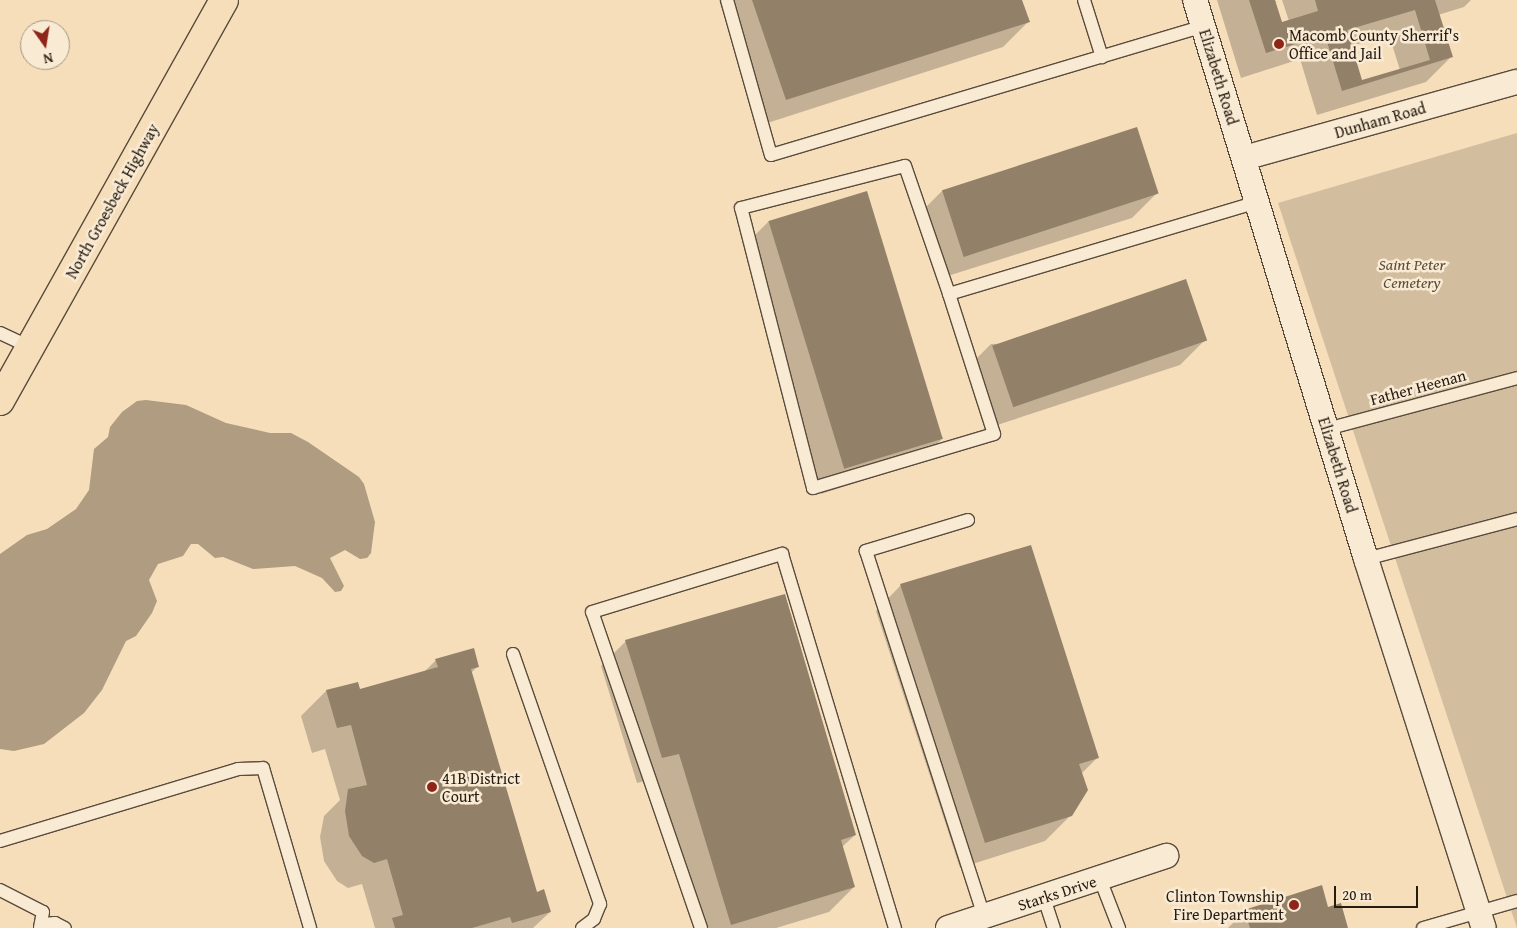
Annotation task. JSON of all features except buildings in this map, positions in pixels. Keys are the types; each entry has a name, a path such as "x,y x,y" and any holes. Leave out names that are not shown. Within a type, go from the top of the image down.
{"main road":[{"name":"North Groesbeck Highway","path":"0,401 224,0"}],"street":[{"name":"Elizabeth Road","path":"1195,0 1366,559 1482,919"},
{"name":"Dunham Road","path":"1244,158 1517,82"},
{"name":"Starks Drive","path":"948,928 1044,898 1166,856"}],"lane":[{"path":"728,0 770,155 1203,26"},
{"path":"1084,0 1102,57"},
{"path":"905,166 949,294 994,434 813,488 741,208 905,166"},
{"path":"949,294 1257,202"},
{"path":"0,333 30,347"},
{"name":"Father Heenan","path":"1327,429 1517,378"},
{"path":"1366,559 1517,519"},
{"path":"968,520 866,551 984,917"},
{"path":"701,928 592,612 782,554 896,928"},
{"path":"513,654 600,904 595,924 582,928"},
{"path":"0,841 238,770 263,768 310,928"},
{"path":"1100,879 1119,928"},
{"path":"0,890 43,912 41,926 55,923 65,928"},
{"path":"1044,898 1054,928"},
{"path":"1423,928 1482,919 1517,901"}],"green space":[{"name":"Saint Peter Cemetery","path":"1517,133 1517,928 1278,203"}],"shaded area":[{"path":"146,400 186,405 226,423 270,433 291,433 308,442 359,477 364,484 375,522 371,553 367,558 360,559 345,550 330,558 344,586 341,591 335,592 322,578 295,566 253,569 223,557 215,558 198,544 191,544 183,556 158,564 149,580 157,601 152,613 136,636 126,641 102,690 84,713 44,744 14,751 0,749 0,554 27,535 47,529 76,509 89,490 94,449 108,437 110,427 122,412 137,401"}],"place":[{"name":"Macomb County Sherrif's Office and Jail","path":"1279,44"},
{"name":"41B District Court","path":"432,787"},
{"name":"Clinton Township Fire Department","path":"1294,905"}]}
